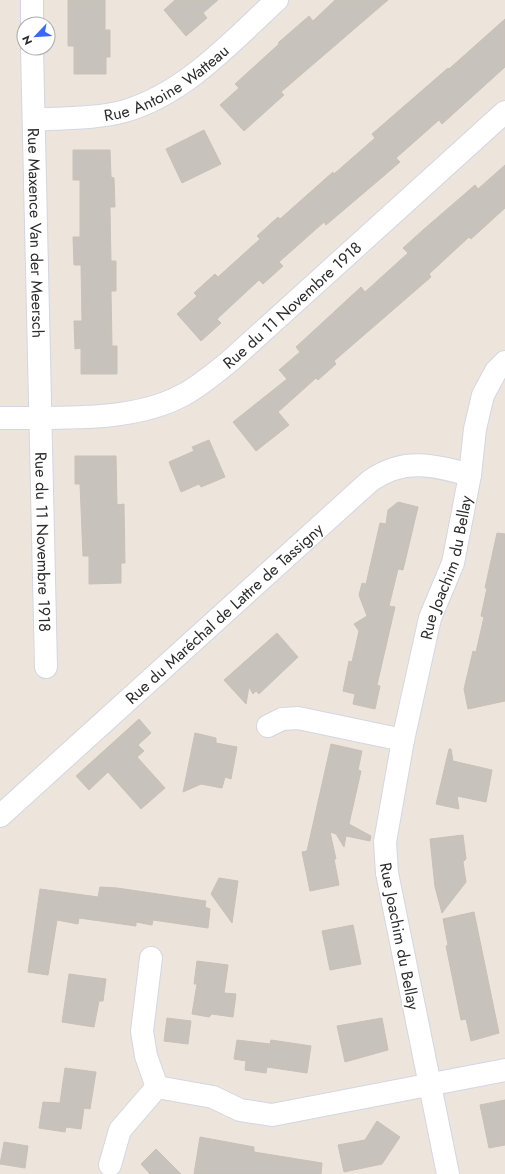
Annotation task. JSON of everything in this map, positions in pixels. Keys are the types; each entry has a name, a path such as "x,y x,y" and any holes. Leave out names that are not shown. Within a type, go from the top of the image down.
{"street":[{"path":"32,0 32,16"},
{"name":"Rue Antoine Watteau","path":"34,120 102,115 124,111 162,96 191,76 277,0"},
{"name":"Rue Maxence Van der Meersch","path":"32,56 38,236 40,417"},
{"name":"Rue du 11 Novembre 1918","path":"0,418 115,415 134,412 167,403 198,386 230,361 505,112"},
{"name":"Rue Joachim du Bellay","path":"448,1174 385,858 385,842 403,740 430,618 453,563 470,475 475,429 483,395 496,371 505,362"},
{"name":"Rue du 11 Novembre 1918","path":"40,417 46,667"},
{"name":"Rue du Maréchal de Lattre de Tassigny","path":"0,816 379,475 396,467 412,465 454,471 470,475"},
{"path":"268,726 282,720 298,718 403,740"},
{"path":"151,958 142,1031 146,1056 157,1087"},
{"path":"157,1087 213,1097 240,1110 272,1115 505,1070"},
{"path":"110,1165 120,1130 157,1087"}],"building":[{"path":"68,0 105,0 105,30 110,30 110,57 106,57 106,74 74,74 74,46 68,46"},
{"path":"175,0 218,0 203,13 207,18 186,36 164,10"},
{"path":"335,0 388,0 281,92 284,95 244,131 220,105 239,88 235,84 279,44 278,43 309,16 313,21"},
{"path":"505,19 505,67 442,124 439,120 396,158 400,162 326,225 324,222 279,262 283,266 263,284 259,280 217,319 221,323 201,341 177,314 197,296 194,293 215,274 218,277 260,239 257,236 278,217 280,219 333,172 334,174 375,138 372,134"},
{"path":"204,130 221,164 182,183 166,149"},
{"path":"73,150 110,150 111,177 114,178 115,207 110,207 111,261 116,261 116,291 111,291 112,346 117,346 117,374 81,374 81,348 75,349 74,321 82,321 81,265 74,265 73,237 80,237 80,180 73,180"},
{"path":"505,165 505,208 471,239 469,237 429,274 431,277 334,361 336,364 318,380 316,378 278,412 289,425 256,451 233,422 287,379 279,370 300,352 296,347 361,287 365,292 408,253 403,248 423,230 475,185 478,189"},
{"path":"209,440 225,477 201,487 199,484 181,492 169,462 194,451 192,447"},
{"path":"75,456 116,456 117,505 124,504 125,563 121,563 121,583 89,584 89,556 83,556 80,484 75,484"},
{"path":"398,502 418,507 403,570 398,569 389,606 395,607 377,685 380,686 375,709 353,704 355,694 343,691 349,661 352,662 359,631 354,624 367,616 359,595 362,583 366,584 380,523 386,524 388,510"},
{"path":"497,533 505,534 505,701 468,709 464,689 473,651 476,652 484,617 481,616 487,588 485,588"},
{"path":"277,633 298,657 259,694 256,691 253,694 249,687 246,704 224,680"},
{"path":"139,719 151,733 138,745 144,751 137,757 165,788 141,809 108,772 89,790 76,776"},
{"path":"195,733 216,738 216,743 237,747 231,779 225,777 222,788 201,784 183,792"},
{"path":"331,744 362,751 358,770 361,771 349,824 371,836 370,841 346,836 344,847 336,834 330,832 336,859 334,859 339,885 310,891 302,852 307,851"},
{"path":"449,749 451,749 453,761 492,770 486,802 457,796 459,809 436,804"},
{"path":"463,835 466,859 463,862 466,882 442,913 435,887 430,839"},
{"path":"219,878 238,881 232,923 211,894"},
{"path":"100,887 117,888 206,901 205,907 210,909 208,928 153,920 152,925 136,922 136,926 79,918 78,924 57,920 48,975 28,972 40,889 98,897"},
{"path":"474,912 499,1033 471,1041 466,1019 461,1020 446,946 448,945 443,919"},
{"path":"353,925 361,964 330,970 322,931"},
{"path":"197,961 228,965 224,993 236,994 233,1017 212,1014 209,1017 192,1014 197,984 194,984"},
{"path":"69,974 106,979 103,1001 99,1001 94,1027 62,1022"},
{"path":"167,1018 191,1021 188,1044 164,1041"},
{"path":"382,1018 388,1050 345,1062 337,1026"},
{"path":"237,1040 270,1044 271,1040 311,1046 307,1073 267,1067 266,1073 245,1070 246,1061 234,1059"},
{"path":"65,1068 96,1072 90,1109 84,1108 81,1129 66,1127 65,1132 39,1128 43,1102 60,1103"},
{"path":"505,1100 505,1145 489,1148 480,1105"},
{"path":"377,1121 400,1137 382,1164 344,1172 338,1145 365,1140"},
{"path":"200,1137 254,1147 254,1152 322,1163 321,1174 194,1174"},
{"path":"4,1142 28,1146 25,1168 0,1164"},
{"path":"156,1149 181,1174 150,1174 141,1164"}]}
